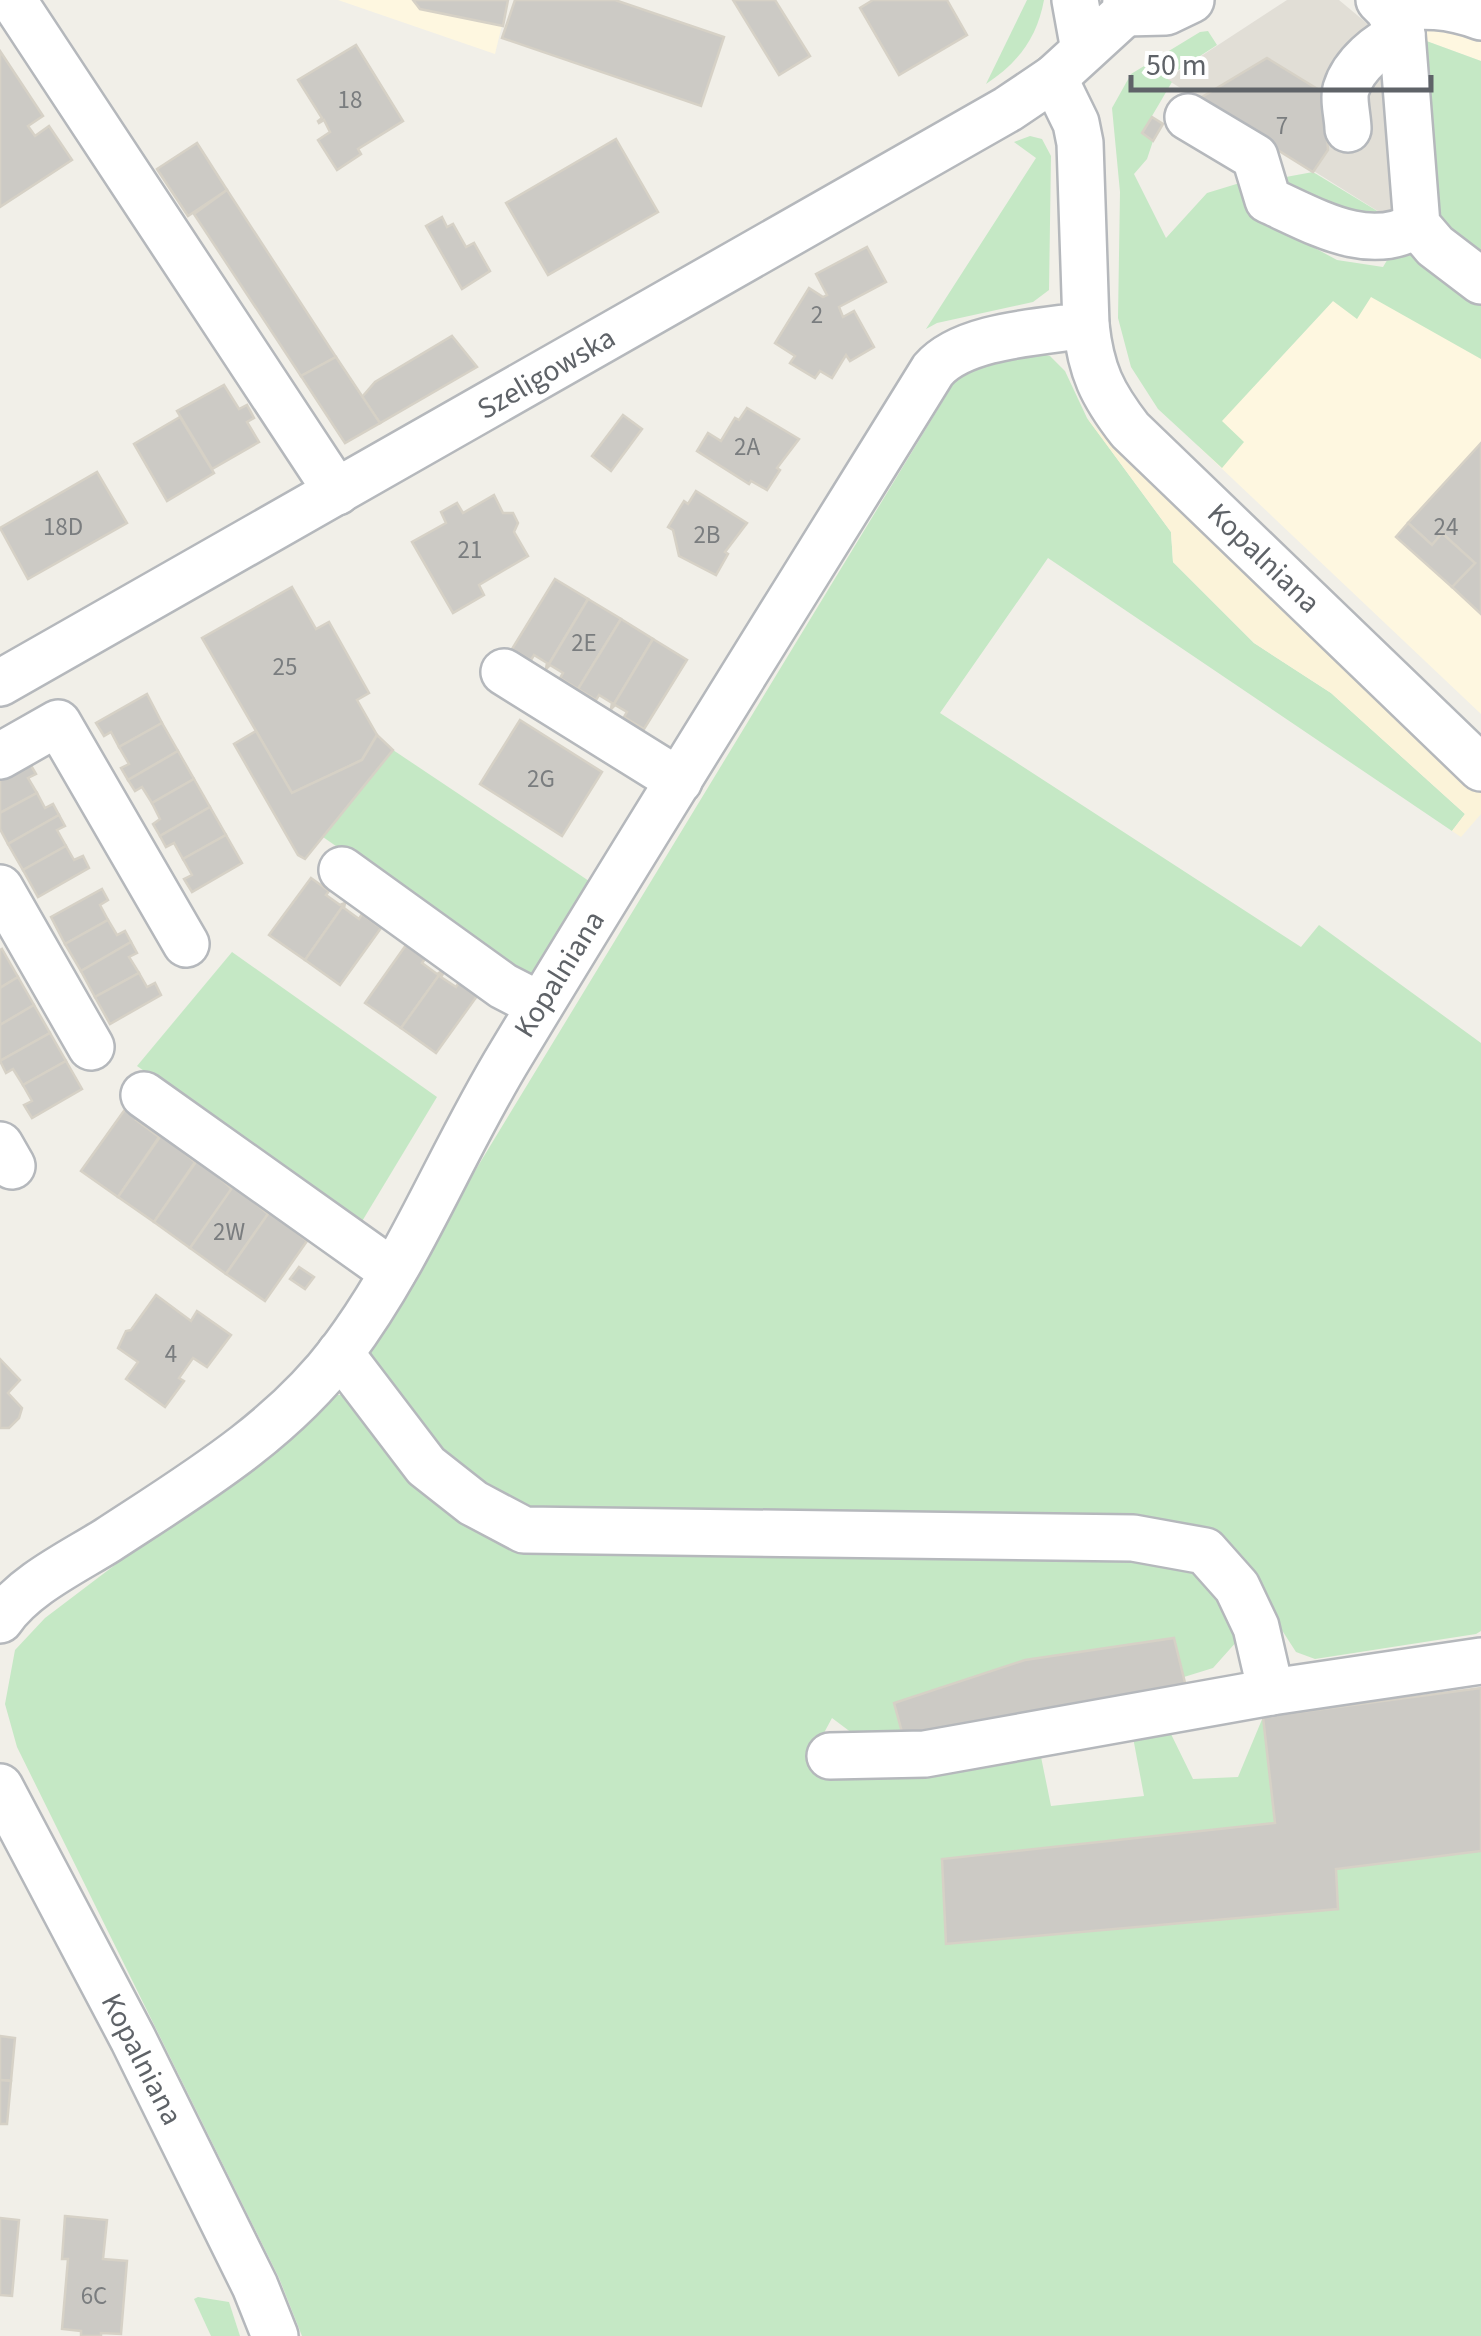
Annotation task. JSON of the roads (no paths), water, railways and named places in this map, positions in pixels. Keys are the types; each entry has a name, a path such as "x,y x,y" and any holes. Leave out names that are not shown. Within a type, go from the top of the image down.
{"street":[{"path":"13,0 338,492"},
{"path":"1069,64 1074,0"},
{"path":"1126,7 1166,12 1191,0"},
{"path":"1390,14 1417,5 1451,6 1481,17"},
{"name":"Szeligowska","path":"0,683 920,161 1069,64 1126,7"},
{"path":"1348,130 1346,90 1380,43 1390,14"},
{"path":"1390,14 1417,225 1436,246 1481,281"},
{"name":"Kopalniana","path":"1069,64 1080,143 1089,356 1102,394 1130,430 1481,768"},
{"path":"1188,117 1254,156 1268,200 1327,227 1365,238 1400,235 1417,225"},
{"name":"Kopalniana","path":"0,1620 23,1596 54,1574 239,1453 281,1419 340,1353 428,1212 484,1099 540,1006 941,361 982,343 1086,325"},
{"path":"504,672 679,780"},
{"path":"0,756 58,722 186,944"},
{"path":"342,870 512,992 540,1006"},
{"path":"0,888 91,1048"},
{"path":"144,1095 393,1272"},
{"path":"340,1353 426,1466 473,1503 524,1530 1134,1538 1206,1551 1237,1587 1250,1613 1271,1692"},
{"path":"830,1756 925,1754 1271,1692 1481,1661"},
{"name":"Kopalniana","path":"0,1787 142,2056 256,2286 275,2336"}]}
